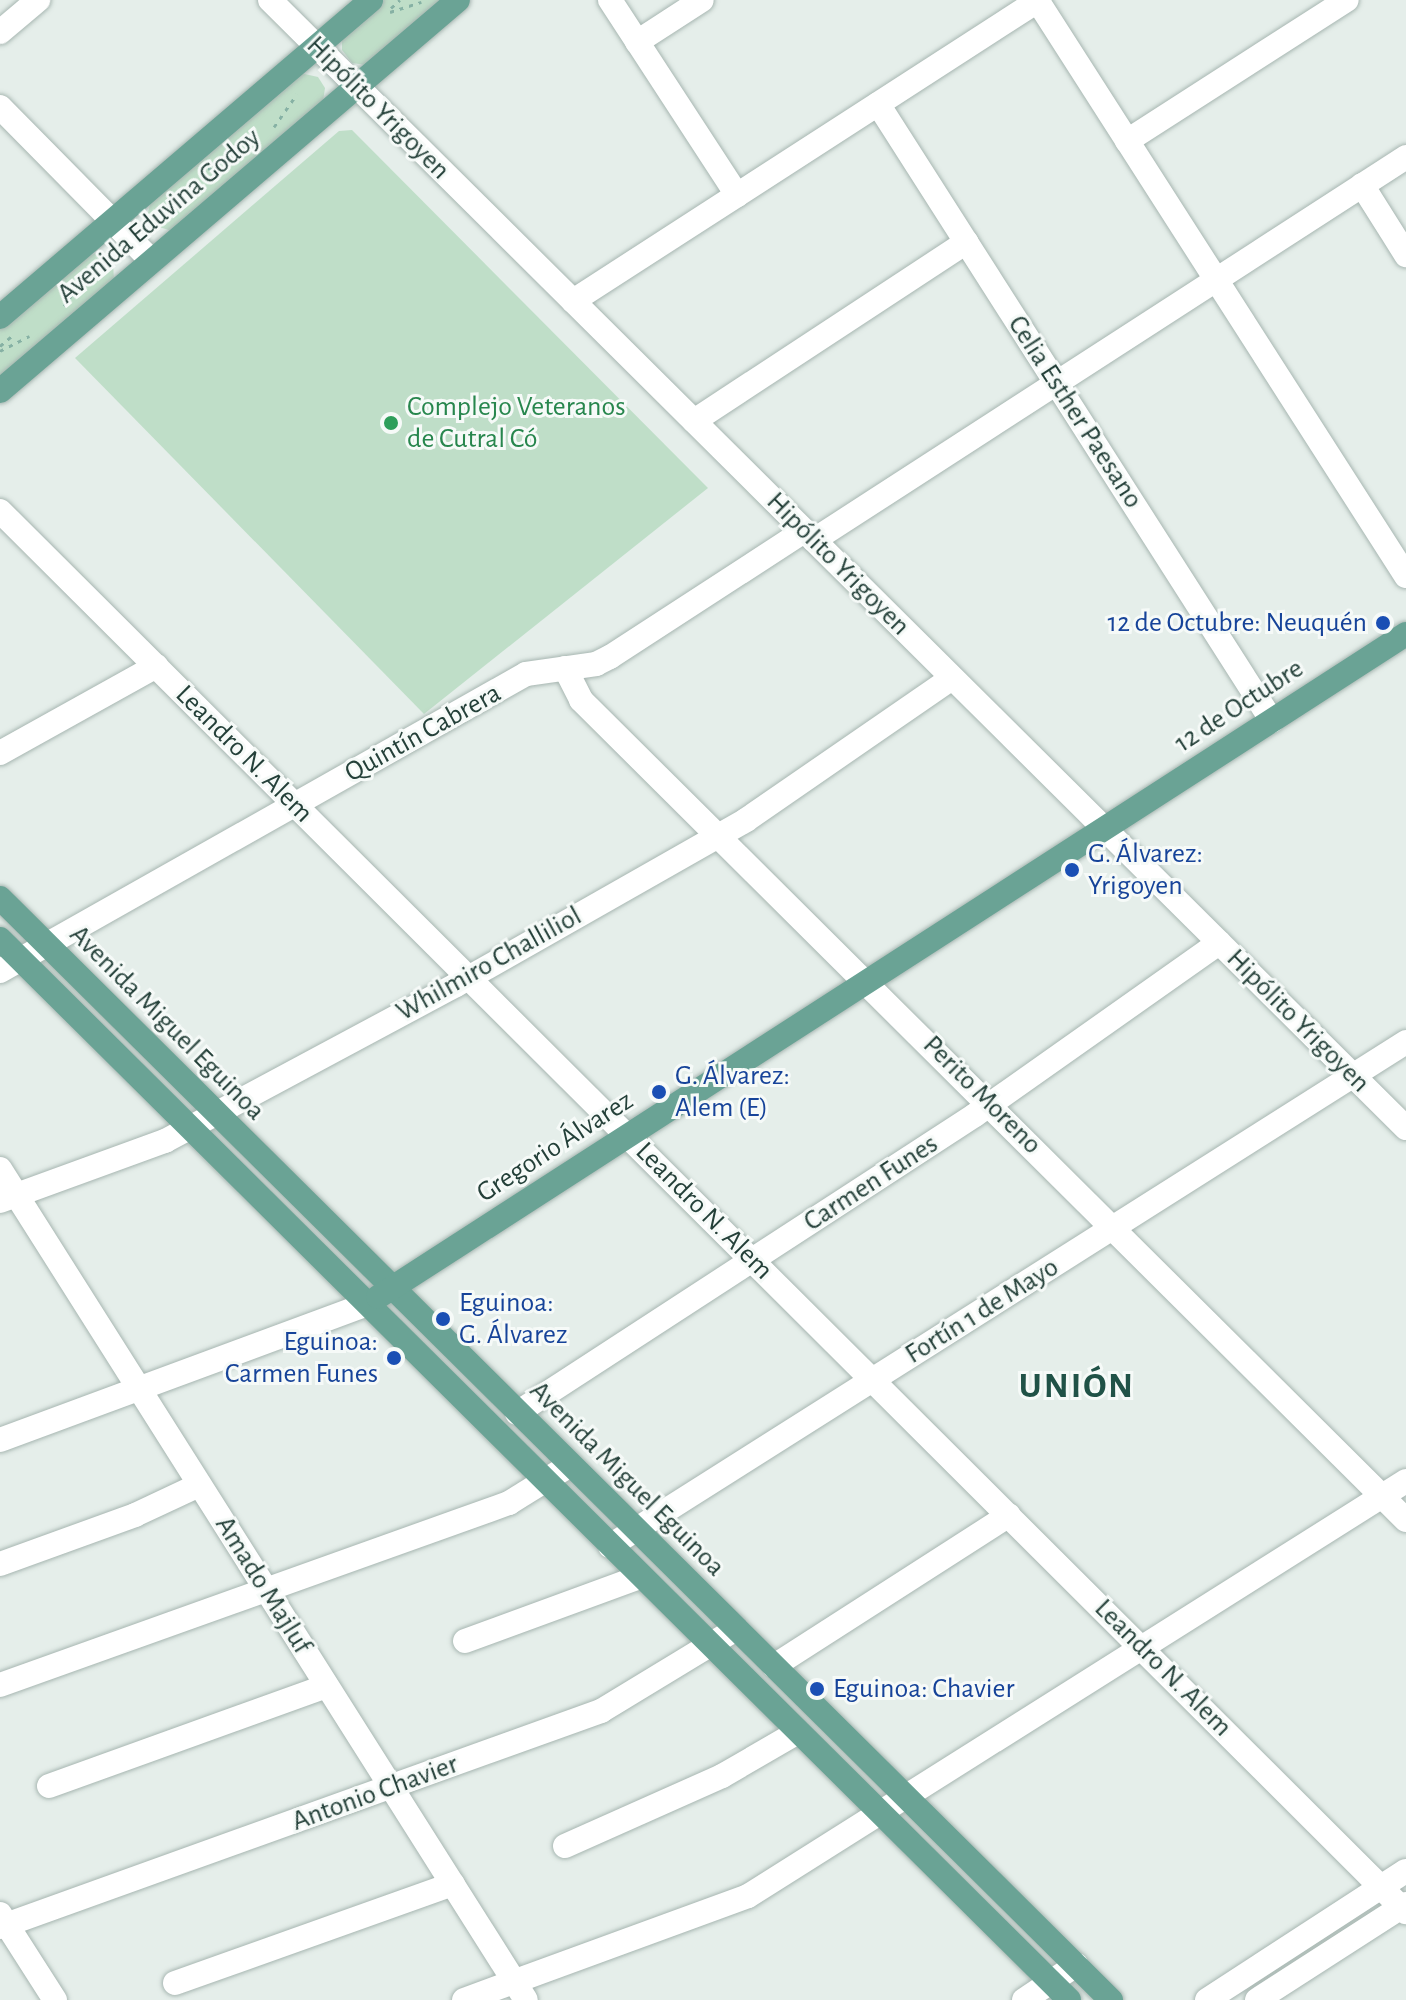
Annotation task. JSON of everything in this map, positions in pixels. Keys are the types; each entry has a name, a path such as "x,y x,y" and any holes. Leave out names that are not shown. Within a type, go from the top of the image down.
{"main road":[{"name":"Avenida Eduvina Godoy","path":"0,391 458,0"},
{"name":"Avenida Eduvina Godoy","path":"0,317 316,47 377,7"},
{"name":"12 de Octubre","path":"1104,829 1406,634"},
{"name":"Gregorio Álvarez","path":"365,1305 1104,829"},
{"name":"Avenida Miguel Eguinoa","path":"0,898 1111,2000"},
{"name":"Avenida Miguel Eguinoa","path":"0,939 10,965 190,1129 1069,2000"}],"street":[{"path":"0,32 38,0"},
{"name":"Hipólito Yrigoyen","path":"270,0 1406,1128"},
{"path":"610,0 737,195"},
{"path":"637,42 702,0"},
{"path":"573,301 1038,0 1406,576"},
{"path":"1127,141 1347,0"},
{"name":"Celia Esther Paesano","path":"878,104 1272,721"},
{"path":"0,107 152,261"},
{"name":"Quintín Cabrera","path":"10,965 526,674 610,657 1056,383 1406,157"},
{"path":"1362,185 1406,255"},
{"path":"694,421 966,242"},
{"name":"Leandro N. Alem","path":"0,511 1404,1908"},
{"path":"0,753 156,666"},
{"name":"Perito Moreno","path":"565,668 581,700 868,981 1406,1520"},
{"name":"Whilmiro Challiliol","path":"8,1198 190,1129 469,977 719,835 952,678"},
{"name":"Carmen Funes","path":"517,1413 991,1104 1219,943"},
{"name":"Fortín 1 de Mayo","path":"610,1546 1406,1042"},
{"name":"Amado Majluf","path":"0,1169 8,1198 140,1390 521,1991"},
{"name":"Gregorio Álvarez","path":"0,1440 365,1305"},
{"path":"0,1685 501,1506 570,1465"},
{"path":"464,2000 521,1991 737,1902 1406,1481"},
{"path":"0,1564 135,1515 199,1485"},
{"path":"774,1666 1009,1515"},
{"path":"465,1641 640,1577"},
{"name":"Antonio Chavier","path":"2,1922 601,1711 736,1629"},
{"path":"49,1786 327,1686"},
{"path":"565,1846 710,1783 798,1732"},
{"path":"1207,2000 1406,1871"},
{"path":"175,1983 453,1884"},
{"path":"1257,2000 1404,1908"},
{"path":"2,1922 55,2000"},
{"path":"1024,2000 1076,1965"}],"path":[{"path":"377,7 428,0"},
{"path":"270,133 301,87"},
{"path":"207,169 248,151"},
{"path":"58,314 89,270"},
{"path":"0,351 38,332"}],"green space":[{"path":"384,0 445,0 366,65 352,63 342,50 342,39"},
{"path":"300,73 318,77 325,88 323,101 172,231 153,225 148,213 151,199"},
{"name":"Complejo Veteranos de Cutral Có","path":"352,130 708,488 424,714 75,358 339,131"},
{"path":"97,253 113,262 114,281 0,378 0,329 84,257"}],"place":[{"name":"Complejo Veteranos de Cutral Có","path":"391,423"},
{"name":"12 de Octubre: Neuquén","path":"1383,623"},
{"name":"G. Álvarez: Yrigoyen","path":"1072,870"},
{"name":"G. Álvarez: Alem (E)","path":"659,1092"},
{"name":"Eguinoa: G. Álvarez","path":"443,1319"},
{"name":"Eguinoa: Carmen Funes","path":"394,1358"},
{"name":"Eguinoa: Chavier","path":"817,1689"}],"district":[{"name":"UNIÓN","path":"1077,1387"}]}
